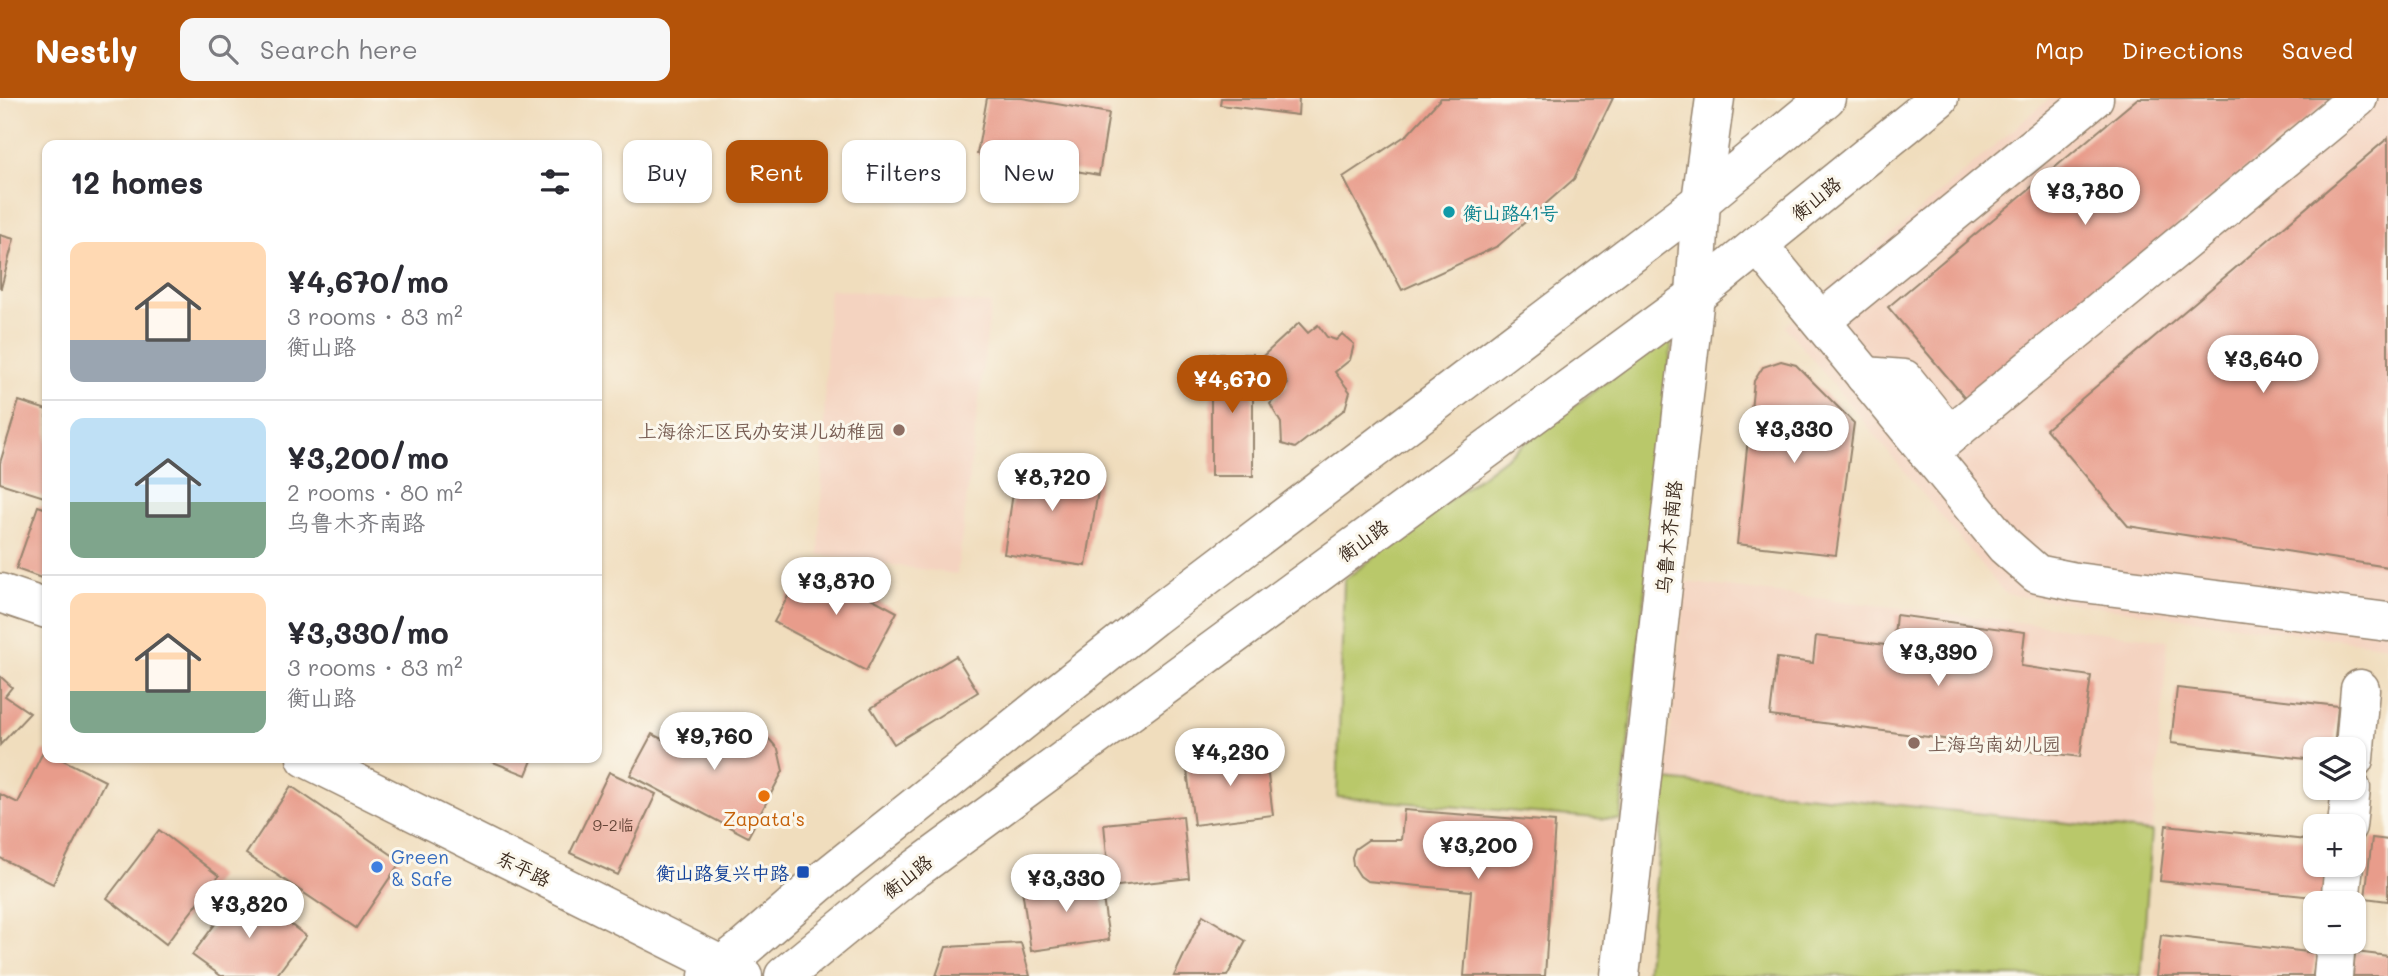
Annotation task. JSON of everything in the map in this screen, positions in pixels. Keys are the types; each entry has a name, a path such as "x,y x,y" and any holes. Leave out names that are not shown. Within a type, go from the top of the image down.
{"main road":[{"name":"乌鲁木齐南路","path":"1620,976 1695,296 1701,201 1715,98"},
{"path":"724,972 744,948 818,884 1153,617 1701,201 1826,98"},
{"name":"衡山路","path":"784,976 905,877 1695,296 1939,98"},
{"path":"1821,321 2094,98"},
{"path":"1933,436 2358,98"},
{"path":"1758,245 1865,376 1933,436 2005,546 2037,574 2076,582 2388,621"},
{"path":"0,593 42,607"},
{"path":"2356,737 2360,689"},
{"name":"东平路","path":"324,763 724,972"},
{"path":"2333,976 2335,954"}],"shaded area":[{"path":"2050,98 2388,98 2388,646 2005,594 1785,326"},
{"name":"上海徐汇区民办安淇儿幼稚园","path":"829,289 991,304 957,574 819,555"},
{"name":"上海乌南幼儿园","path":"1685,582 2168,640 2152,832 1666,780"}],"green space":[{"path":"1673,331 1620,820 1337,797 1344,580"},
{"path":"1666,780 2152,832 2141,976 1646,976"}],"building":[{"path":"987,98 1022,98 1109,113 1099,175 1079,172 1079,140 980,140 980,155 977,154"},
{"path":"1221,98 1299,98 1298,115 1220,105"},
{"name":"衡山路41号","path":"1441,98 1613,98 1574,179 1498,246 1402,290 1343,177 1408,134"},
{"path":"2138,98 2330,98 1967,400 1888,307"},
{"path":"2388,138 2388,567 2128,526 2046,429"},
{"path":"0,235 14,239 1,288 0,287"},
{"path":"1299,323 1308,333 1318,325 1327,337 1336,340 1342,334 1354,344 1350,360 1335,372 1350,392 1345,409 1295,448 1282,444 1281,423 1270,404 1288,384 1279,372 1270,367 1263,356"},
{"path":"1211,354 1253,354 1253,476 1211,476"},
{"path":"1781,361 1796,365 1854,423 1836,555 1737,544 1754,381 1763,367"},
{"path":"19,401 42,408 42,496 0,483 0,463"},
{"path":"1018,459 1101,472 1086,566 1004,554"},
{"path":"38,506 42,507 42,578 16,569"},
{"path":"806,563 897,612 866,671 774,622"},
{"path":"1896,615 2025,632 2021,666 2091,676 2080,757 1770,716 1777,658 1813,663 1816,636 1893,646"},
{"path":"956,656 978,692 894,744 871,708"},
{"path":"0,676 12,687 5,696 30,713 0,745"},
{"path":"2177,688 2338,706 2335,737 2303,737 2303,759 2171,743"},
{"path":"683,718 710,733 718,725 740,724 770,740 778,749 783,771 748,837 630,775 652,734 670,743"},
{"path":"1265,752 1273,815 1194,825 1186,762"},
{"path":"42,754 42,763 69,763 105,781 53,884 0,858 0,794 18,803"},
{"path":"496,763 531,763 526,775"},
{"path":"609,772 656,794 618,875 570,853"},
{"path":"291,786 401,861 356,928 246,854"},
{"path":"1404,810 1555,822 1545,976 1464,976 1471,891 1367,881 1360,876 1353,865 1355,849 1368,840 1401,840"},
{"path":"1183,816 1189,878 1110,887 1104,824"},
{"path":"2166,825 2303,840 2303,877 2325,877 2324,891 2303,891 2303,896 2160,881"},
{"path":"159,830 219,876 166,944 107,898"},
{"path":"2372,838 2388,840 2388,901 2366,898"},
{"path":"1100,877 1109,940 1031,951 1022,889"},
{"path":"242,888 306,936 276,976 221,976 192,955"},
{"path":"1203,915 1246,941 1227,976 1174,976"},
{"path":"2161,935 2316,954 2313,976 2156,976"},
{"path":"1021,943 1030,976 936,976 946,947"},
{"path":"2355,954 2388,956 2388,976 2353,976"}],"place":[{"name":"衡山路41号","path":"1449,212"},
{"name":"上海徐汇区民办安淇儿幼稚园","path":"899,430"},
{"name":"上海乌南幼儿园","path":"1914,743"},
{"name":"Zapata's","path":"764,796"},
{"name":"Green & Safe","path":"377,867"},
{"name":"衡山路复兴中路","path":"803,872"}]}
